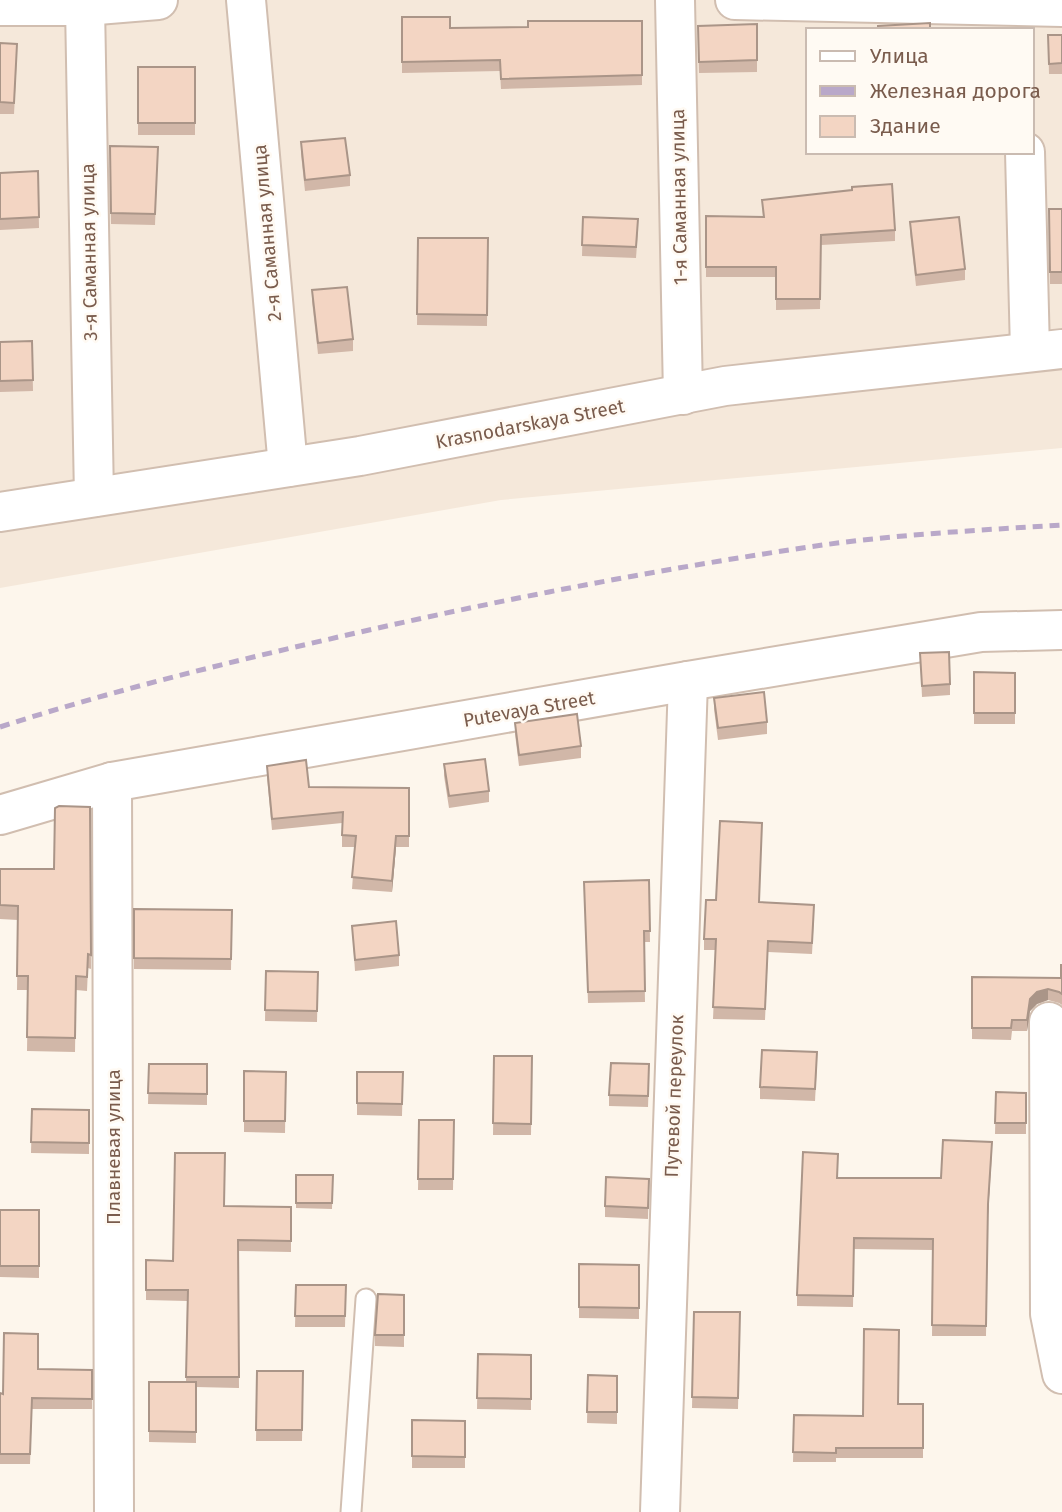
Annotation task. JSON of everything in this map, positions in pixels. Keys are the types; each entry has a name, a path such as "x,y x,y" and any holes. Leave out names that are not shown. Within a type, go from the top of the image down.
{"street":[{"path":"0,6 85,6 158,0"},
{"name":"2-я Саманная улица","path":"246,0 288,467"},
{"name":"1-я Саманная улица","path":"675,0 683,395"},
{"path":"735,0 1021,12 1062,6"},
{"name":"3-я Саманная улица","path":"85,6 94,497"},
{"path":"1025,154 1046,350"},
{"name":"Krasnodarskaya Street","path":"0,512 373,453 725,386 1046,350"},
{"name":"Putevaya Street","path":"0,816 112,782 688,681 981,632 1062,630"},
{"name":"Путевой переулок","path":"660,1512 688,681"},
{"name":"Плавневая улица","path":"112,782 114,1512"},
{"path":"1049,1022 1050,1314 1062,1374"}],"lane":[{"path":"351,1512 366,1299"}],"shaded area":[{"path":"0,0 1062,0 1062,448 501,500 0,588"}],"building":[{"path":"402,17 450,17 450,28 528,27 528,21 642,21 642,75 501,79 500,60 402,62"},
{"path":"930,23 930,28 878,26"},
{"path":"757,24 757,60 699,62 698,26"},
{"path":"1048,35 1062,35 1062,63 1049,64"},
{"path":"0,43 17,44 14,103 0,102"},
{"path":"138,67 195,67 195,123 138,123"},
{"path":"345,138 350,175 305,180 301,142"},
{"path":"110,146 158,147 155,214 111,213"},
{"path":"38,171 39,217 0,219 0,173"},
{"path":"892,184 895,230 821,235 820,299 776,299 776,267 706,267 706,216 764,217 762,200"},
{"path":"1049,209 1062,209 1062,272 1050,272"},
{"path":"583,217 638,219 636,247 582,245"},
{"path":"959,217 965,269 916,275 910,222"},
{"path":"418,238 488,238 487,315 417,314"},
{"path":"347,287 353,339 318,343 312,290"},
{"path":"32,341 33,380 0,381 0,342"},
{"path":"949,652 950,684 922,686 920,653"},
{"path":"974,672 1015,673 1015,713 974,713"},
{"path":"764,692 767,722 718,728 714,698"},
{"path":"577,714 581,746 519,755 515,723"},
{"path":"485,759 489,791 449,796 444,764"},
{"path":"306,760 309,787 409,788 409,836 396,836 392,881 352,877 356,836 342,835 343,812 272,819 267,766"},
{"path":"90,807 91,955 88,954 87,977 76,976 75,1038 27,1037 28,976 17,976 18,906 0,905 0,869 54,869 55,808"},
{"path":"720,821 762,823 759,902 814,905 812,943 768,941 765,1009 713,1007 716,939 704,939 706,900 716,900"},
{"path":"649,880 650,931 644,931 645,991 588,992 584,882"},
{"path":"134,909 232,910 231,959 134,958"},
{"path":"396,921 399,955 355,960 352,926"},
{"path":"1061,965 1062,994 1048,989 1037,992 1030,999 1027,1020 1012,1020 1011,1028 972,1028 972,977 1061,978"},
{"path":"266,971 318,972 317,1011 265,1010"},
{"path":"762,1050 817,1052 815,1089 760,1087"},
{"path":"494,1056 532,1056 531,1124 493,1123"},
{"path":"611,1063 649,1064 648,1096 609,1095"},
{"path":"149,1064 207,1064 207,1094 148,1093"},
{"path":"244,1071 286,1072 285,1121 244,1121"},
{"path":"357,1072 403,1072 402,1104 357,1103"},
{"path":"996,1092 1026,1093 1026,1123 995,1123"},
{"path":"32,1109 89,1110 89,1143 31,1142"},
{"path":"419,1120 454,1120 453,1179 418,1179"},
{"path":"943,1140 992,1142 986,1326 932,1325 933,1239 854,1238 853,1296 797,1295 803,1152 838,1154 837,1178 941,1178"},
{"path":"175,1153 225,1153 224,1206 291,1207 291,1241 238,1240 239,1377 186,1377 188,1290 146,1290 146,1260 173,1261"},
{"path":"296,1175 333,1175 332,1203 296,1203"},
{"path":"606,1177 649,1179 648,1208 605,1206"},
{"path":"0,1210 39,1210 39,1266 0,1266"},
{"path":"579,1264 639,1265 639,1308 579,1307"},
{"path":"296,1285 346,1285 345,1316 295,1316"},
{"path":"378,1294 404,1295 404,1335 375,1335"},
{"path":"694,1312 740,1312 738,1398 692,1397"},
{"path":"864,1329 899,1330 898,1404 923,1404 923,1448 836,1448 836,1453 793,1452 794,1415 863,1416"},
{"path":"4,1333 38,1334 38,1369 92,1370 92,1399 32,1398 30,1454 0,1454"},
{"path":"478,1354 531,1355 531,1399 477,1398"},
{"path":"257,1371 303,1371 302,1430 256,1430"},
{"path":"588,1375 617,1376 617,1412 587,1412"},
{"path":"149,1382 196,1382 196,1432 149,1431"},
{"path":"412,1420 465,1421 465,1457 412,1456"}],"railway":[{"path":"0,727 129,689 259,656 584,585 853,541 1062,525"}]}
